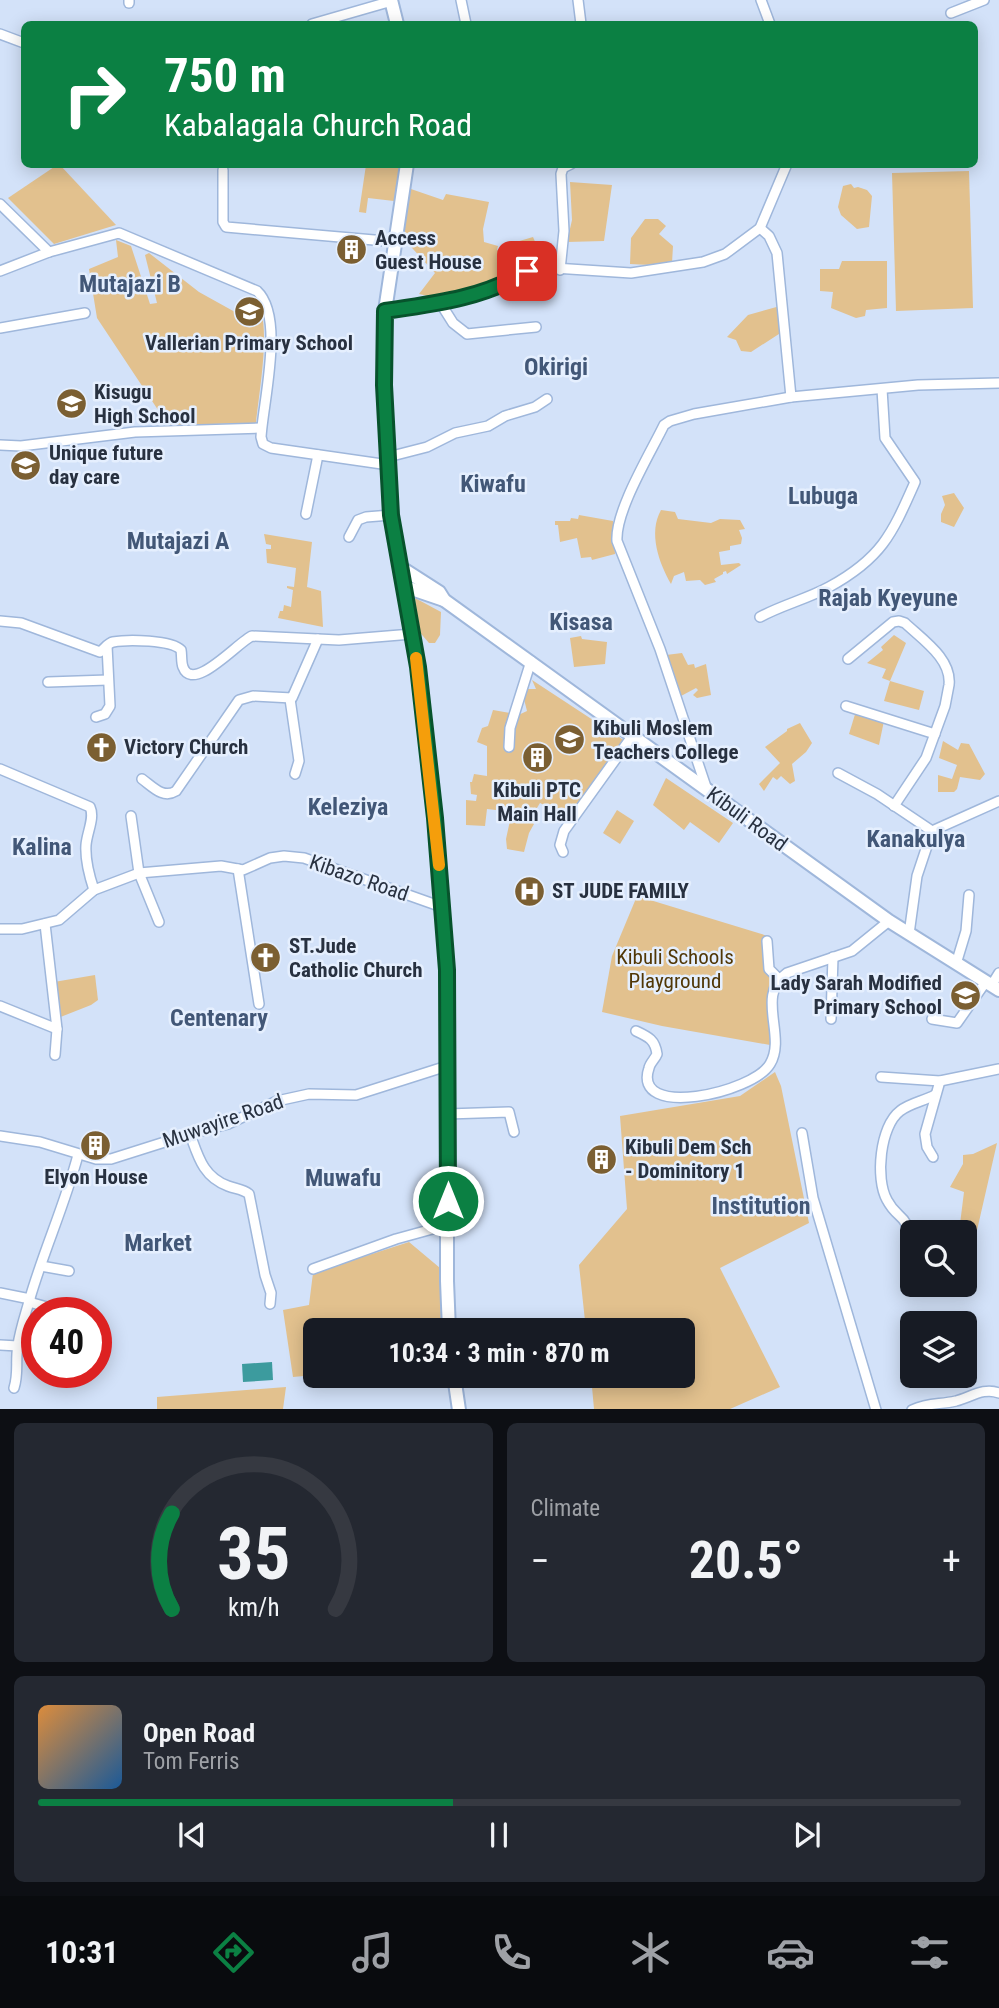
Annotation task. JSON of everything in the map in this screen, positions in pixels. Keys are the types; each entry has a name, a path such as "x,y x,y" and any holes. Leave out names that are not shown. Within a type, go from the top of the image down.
{"street":[{"path":"461,0 464,21"},
{"path":"578,0 581,21"},
{"path":"761,0 769,21"},
{"path":"951,13 984,0"},
{"path":"322,21 391,1 396,21"},
{"path":"0,34 21,42"},
{"path":"406,168 385,311 384,385 391,515 412,634 435,818 447,970 449,1318"},
{"path":"560,270 564,232 561,174 564,168"},
{"path":"385,311 441,303 504,284 539,267 631,273 703,262 724,254 760,228 785,168"},
{"path":"223,170 223,222 226,227 397,242"},
{"path":"0,204 49,252"},
{"path":"760,228 769,236 777,253 791,397"},
{"path":"0,271 49,252 120,233 257,291 267,304 271,331 268,392 261,428 261,437 266,446 318,455 389,461 455,433 488,426 505,416 535,407 547,399"},
{"path":"441,303 453,323 467,334 536,327"},
{"path":"0,328 85,313"},
{"path":"707,790 660,649 617,541 623,511 664,425 694,414 791,397 918,385 999,383"},
{"path":"760,617 828,588 865,563 882,548 898,519 915,482 885,438 882,389"},
{"path":"0,445 21,446 135,432 261,428"},
{"path":"306,514 318,455"},
{"path":"349,537 358,520 391,515"},
{"name":"Kibuli Road","path":"400,567 439,592 444,600 889,921 992,986"},
{"path":"403,586 444,600"},
{"path":"0,621 21,623 100,652 113,642 139,641 176,645 181,650 184,669 196,675 210,669 244,639 252,636 318,639 412,634"},
{"path":"848,659 892,622 899,621 905,623 947,664 950,675 945,706 935,734 926,758 894,806"},
{"path":"295,774 299,761 290,699 318,639"},
{"path":"96,717 109,712 110,706 107,646"},
{"path":"509,747 510,728 531,661"},
{"path":"48,682 108,680"},
{"path":"142,779 162,793 173,793 239,700 253,696 290,699"},
{"path":"846,706 935,734"},
{"path":"563,852 560,845 564,831 633,736"},
{"path":"0,769 90,807 92,818 87,833 86,855 94,890"},
{"path":"838,773 932,831"},
{"path":"909,934 917,876 932,831 999,801"},
{"path":"131,816 139,873 159,922"},
{"name":"Kibazo Road","path":"0,929 22,929 62,918 94,890 139,873 221,866 243,870 279,857 304,858 442,907"},
{"path":"238,869 259,1004"},
{"path":"956,964 966,931 969,895"},
{"path":"636,1031 651,1037 656,1044 657,1054 649,1067 648,1078 652,1090 660,1096 690,1097 735,1089 764,1070 772,1059 772,997 779,979 787,973 861,945 889,921"},
{"path":"45,924 57,1029 55,1055"},
{"path":"767,941 769,969 779,979"},
{"path":"831,1019 833,957"},
{"path":"932,1019 957,1023 992,986 999,973"},
{"path":"0,1006 57,1029"},
{"name":"Muwayire Road","path":"0,1136 40,1142 96,1159 111,1159 228,1124 284,1099 309,1094 356,1095 447,1066"},
{"path":"881,1077 940,1081 999,1069"},
{"path":"933,1157 925,1134 940,1081"},
{"path":"906,1220 892,1208 885,1197 880,1161 896,1114 935,1095"},
{"path":"447,1114 509,1112 514,1132"},
{"path":"802,1133 813,1198 876,1409"},
{"path":"190,1134 199,1162 207,1173 220,1183 249,1194 271,1293 270,1304"},
{"path":"30,1297 78,1155"},
{"path":"313,1269 396,1239 447,1225"},
{"path":"41,1266 69,1270"},
{"path":"0,1293 21,1298"},
{"path":"14,1388 21,1333"},
{"path":"0,1345 18,1346"},
{"path":"456,1388 459,1409"},
{"path":"912,1409 930,1402 953,1402 986,1391 999,1392"}],"green space":[{"path":"53,168 63,168 116,225 54,244 8,198"},
{"path":"366,168 400,168 394,201 368,198 366,213 359,212"},
{"path":"969,171 973,308 896,311 892,173"},
{"path":"570,182 612,185 604,241 567,242 572,220"},
{"path":"851,184 854,188 867,190 872,196 869,227 857,229 841,215 838,207 843,186"},
{"path":"408,188 443,200 446,194 489,202 483,229 484,242 498,246 497,250 506,255 516,242 533,237 540,253 526,254 523,262 528,268 503,283 432,297 419,294 435,273 402,237"},
{"path":"645,219 658,219 666,226 659,234 673,246 672,263 630,264 631,238"},
{"path":"116,240 131,246 150,304 157,303 145,255 149,253 199,292 235,312 245,296 258,305 263,322 264,350 256,423 168,425 97,318 89,269 118,257"},
{"path":"842,261 887,261 887,308 866,310 865,316 856,318 831,308 833,292 820,291 820,269 839,269"},
{"path":"780,306 782,332 751,352 741,351 736,340 727,337 748,315"},
{"path":"954,493 964,508 954,527 941,522 941,514 945,505 942,496"},
{"path":"661,510 675,512 678,519 711,523 720,519 740,520 745,529 739,530 741,544 719,552 721,565 741,565 727,574 726,571 723,572 714,579 716,582 705,585 700,580 686,581 684,572 674,576 671,584 659,557 655,538"},
{"path":"579,515 613,521 615,554 592,560 591,557 581,558 577,538 560,542 555,521 578,519"},
{"path":"264,534 312,542 307,587 321,591 323,627 278,618 284,605 291,607 293,590 287,586 294,587 296,568 267,563 266,549 271,549 271,545 266,544"},
{"path":"415,598 441,612 440,635 435,643 429,643 417,629"},
{"path":"894,635 906,643 890,681 882,678 886,669 867,663 883,650 881,647"},
{"path":"581,636 582,639 607,642 605,664 574,667 570,638"},
{"path":"682,653 688,665 694,664 695,668 706,664 711,695 697,698 693,695 698,690 696,688 681,696 666,655"},
{"path":"532,680 625,741 569,815 560,809 556,811 540,803 529,821 534,824 524,852 507,849 506,839 511,816 504,811 487,809 485,826 466,825 466,800 476,801 477,795 471,794 470,782 474,774 487,776 487,746 477,742 482,728 488,726 493,710 510,713 514,717 527,711 524,699 527,689 536,689"},
{"path":"890,681 924,691 919,710 884,701"},
{"path":"856,711 885,716 879,745 849,734"},
{"path":"800,723 812,743 792,764 795,781 790,784 781,776 777,780 773,777 764,791 759,784 780,763 765,747 787,729"},
{"path":"943,741 958,750 961,743 969,744 985,774 980,780 960,777 954,792 938,792 938,775 952,779 957,765 939,758"},
{"path":"666,778 733,823 719,843 690,822 684,830 653,805"},
{"path":"617,810 634,821 620,844 603,833"},
{"name":"Kibuli Schools Playground","path":"637,896 771,937 770,1045 662,1026 602,1012 612,956"},
{"path":"95,975 98,1000 58,1018 54,982"},
{"path":"775,1072 781,1086 809,1223 720,1268 780,1387 730,1409 594,1409 592,1388 695,1388 695,1318 585,1318 579,1265 627,1209 620,1116 740,1096"},
{"path":"997,1143 977,1230 977,1220 960,1220 964,1192 950,1187 963,1164 963,1155 973,1154"},
{"path":"409,1242 440,1268 441,1318 303,1318 303,1376 293,1377 283,1310 309,1305 313,1273"},
{"path":"286,1387 283,1409 157,1409 157,1397"}],"shaded area":[{"path":"272,1362 273,1380 243,1382 242,1364"}],"slow traffic":[{"path":"416,658 439,865"}],"place":[{"name":"Access Guest House","path":"352,250"},
{"name":"Vallerian Primary School","path":"249,311"},
{"name":"Kisugu High School","path":"71,404"},
{"name":"Unique future day care","path":"26,465"},
{"name":"Kibuli Moslem Teachers College","path":"570,740"},
{"name":"Victory Church","path":"101,747"},
{"name":"Kibuli PTC Main Hall","path":"537,758"},
{"name":"ST JUDE FAMILY","path":"529,891"},
{"name":"ST.Jude Catholic Church","path":"266,958"},
{"name":"Lady Sarah Modified Primary School","path":"965,995"},
{"name":"Elyon House","path":"96,1145"},
{"name":"Kibuli Dem Sch - Dominitory 1","path":"602,1159"}],"district":[{"name":"Mutajazi B","path":"130,284"},
{"name":"Okirigi","path":"556,367"},
{"name":"Kiwafu","path":"493,484"},
{"name":"Lubuga","path":"823,496"},
{"name":"Mutajazi A","path":"178,541"},
{"name":"Rajab Kyeyune","path":"888,598"},
{"name":"Kisasa","path":"581,622"},
{"name":"Keleziya","path":"348,807"},
{"name":"Kanakulya","path":"916,839"},
{"name":"Kalina","path":"42,847"},
{"name":"Centenary","path":"219,1018"},
{"name":"Muwafu","path":"343,1178"},
{"name":"Institution","path":"761,1206"},
{"name":"Market","path":"158,1243"}],"route":[{"path":"448,1201 447,970 435,818 418,667 391,515 384,385 385,311 441,303 504,284 527,271"}]}
